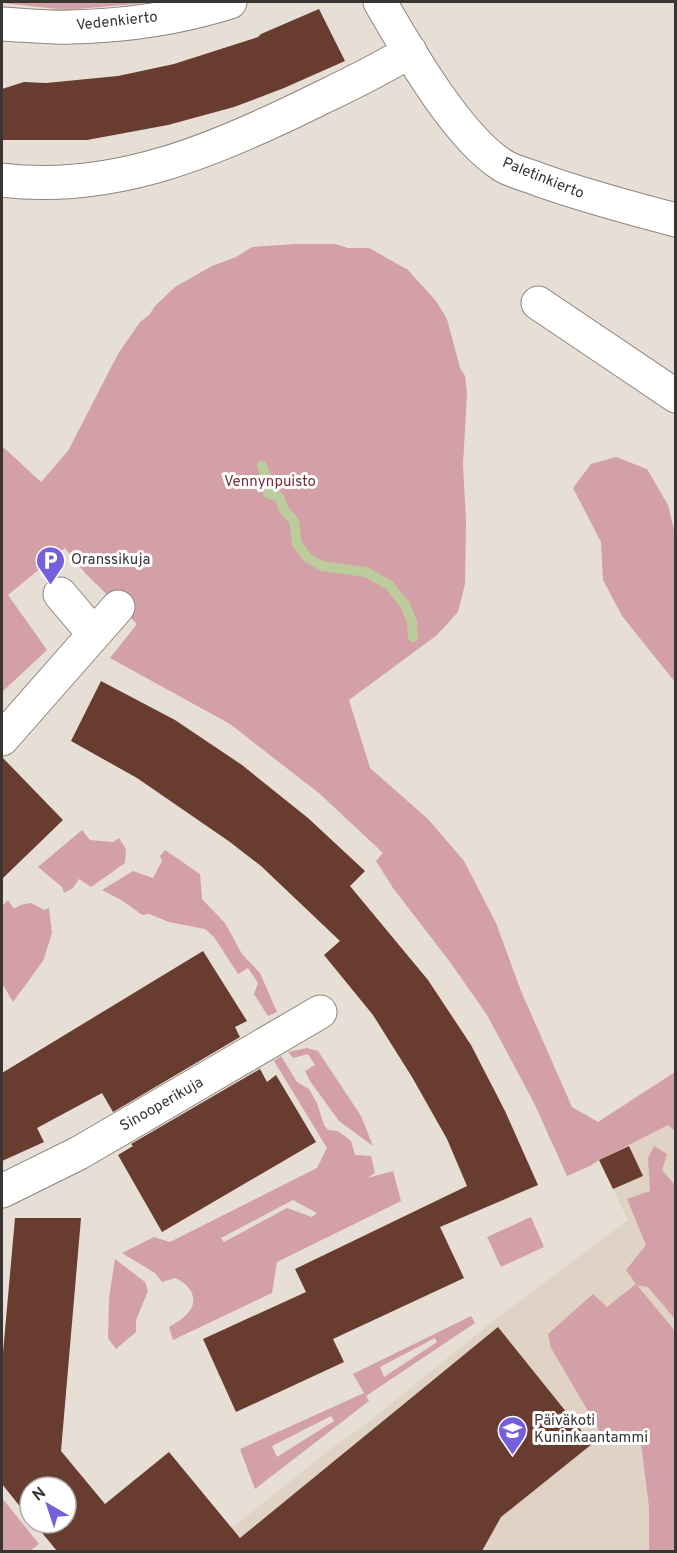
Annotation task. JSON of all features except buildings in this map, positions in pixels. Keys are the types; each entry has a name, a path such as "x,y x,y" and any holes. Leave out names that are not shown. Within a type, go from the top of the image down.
{"street":[{"name":"Vedenkierto","path":"2,24 70,27 139,22 199,11 230,2"},
{"name":"Paletinkierto","path":"380,2 410,51 467,133 503,166 588,198 675,220"},
{"path":"2,180 33,184 125,175 197,154 290,113 390,64 410,51"},
{"path":"538,303 675,396"},
{"path":"60,594 93,633"},
{"path":"2,739 118,607"},
{"name":"Sinooperikuja","path":"2,1191 79,1153 320,1012"}],"shaded area":[{"path":"668,1125 675,1131 675,1551 202,1552 492,1322 628,1220 599,1160"}],"green space":[{"path":"2,2 157,2 66,10"},
{"name":"Vennynpuisto","path":"335,244 348,248 369,248 408,270 436,301 447,319 460,368 465,376 467,394 463,464 466,520 465,584 458,612 437,635 349,700 370,768 428,819 464,861 496,923 521,991 572,1107 598,1122 675,1072 675,1131 668,1125 567,1176 534,1103 487,1015 393,888 376,861 383,853 320,794 230,724 110,658 137,624 85,573 65,548 8,595 47,650 2,692 2,446 41,482 68,451 118,354 140,322 175,287 252,247"},
{"path":"616,457 647,469 668,505 676,538 675,682 622,616 603,580 601,542 573,488 591,464"},
{"path":"82,830 90,840 113,842 119,838 126,849 125,863 91,887 79,879 73,888 64,893 62,887 38,867"},
{"path":"165,850 200,874 202,899 225,923 242,954 260,973 277,1012 268,1016 254,994 258,983 248,968 238,974 214,937 205,929 169,922 149,914 142,915 123,901 102,890 133,871 153,878 162,861 160,856"},
{"path":"8,900 14,909 31,903 44,910 49,908 52,933 43,961 13,1002 2,983 2,906"},
{"path":"307,1048 318,1051 361,1116 373,1146 339,1121 310,1081 305,1071 315,1065 308,1054 293,1058 288,1052"},
{"path":"281,1056 297,1082 309,1089 328,1130 338,1131 351,1141 355,1155 371,1156 375,1173 367,1178 393,1171 401,1201 277,1262 272,1293 173,1340 169,1327 182,1319 193,1305 190,1289 175,1278 162,1282 155,1273 122,1253 154,1237 170,1242 317,1168 327,1148 274,1061","holes":["293,1200 317,1213 312,1217 287,1208 224,1242 221,1238"]},
{"path":"654,1146 667,1154 662,1170 675,1185 675,1319 648,1287 637,1285 675,1331 675,1551 649,1551 649,1507 640,1436 619,1436 592,1444 602,1435 551,1348 548,1334 593,1294 607,1307 636,1284 626,1270 646,1245 627,1199 650,1191 648,1158"},
{"path":"531,1217 544,1247 501,1267 487,1237"},
{"path":"115,1259 145,1282 148,1291 136,1320 136,1332 116,1349 108,1338 109,1298"},
{"path":"471,1316 475,1323 366,1396 369,1401 255,1489 240,1449 364,1393 353,1374","holes":["435,1338 437,1342 384,1377 380,1367","331,1416 334,1421 277,1457 272,1446"]},
{"path":"2,1498 18,1518 18,1535 32,1535 39,1544 30,1551 2,1551"}],"waterway":[{"path":"262,466 268,483 268,493 279,497 284,510 294,521 297,544 308,558 322,566 366,572 389,585 405,605 412,622 413,637"}],"place":[{"name":"Oranssikuja","path":"50,586"},
{"name":"Päiväkoti Kuninkaantammi","path":"513,1456"}]}
